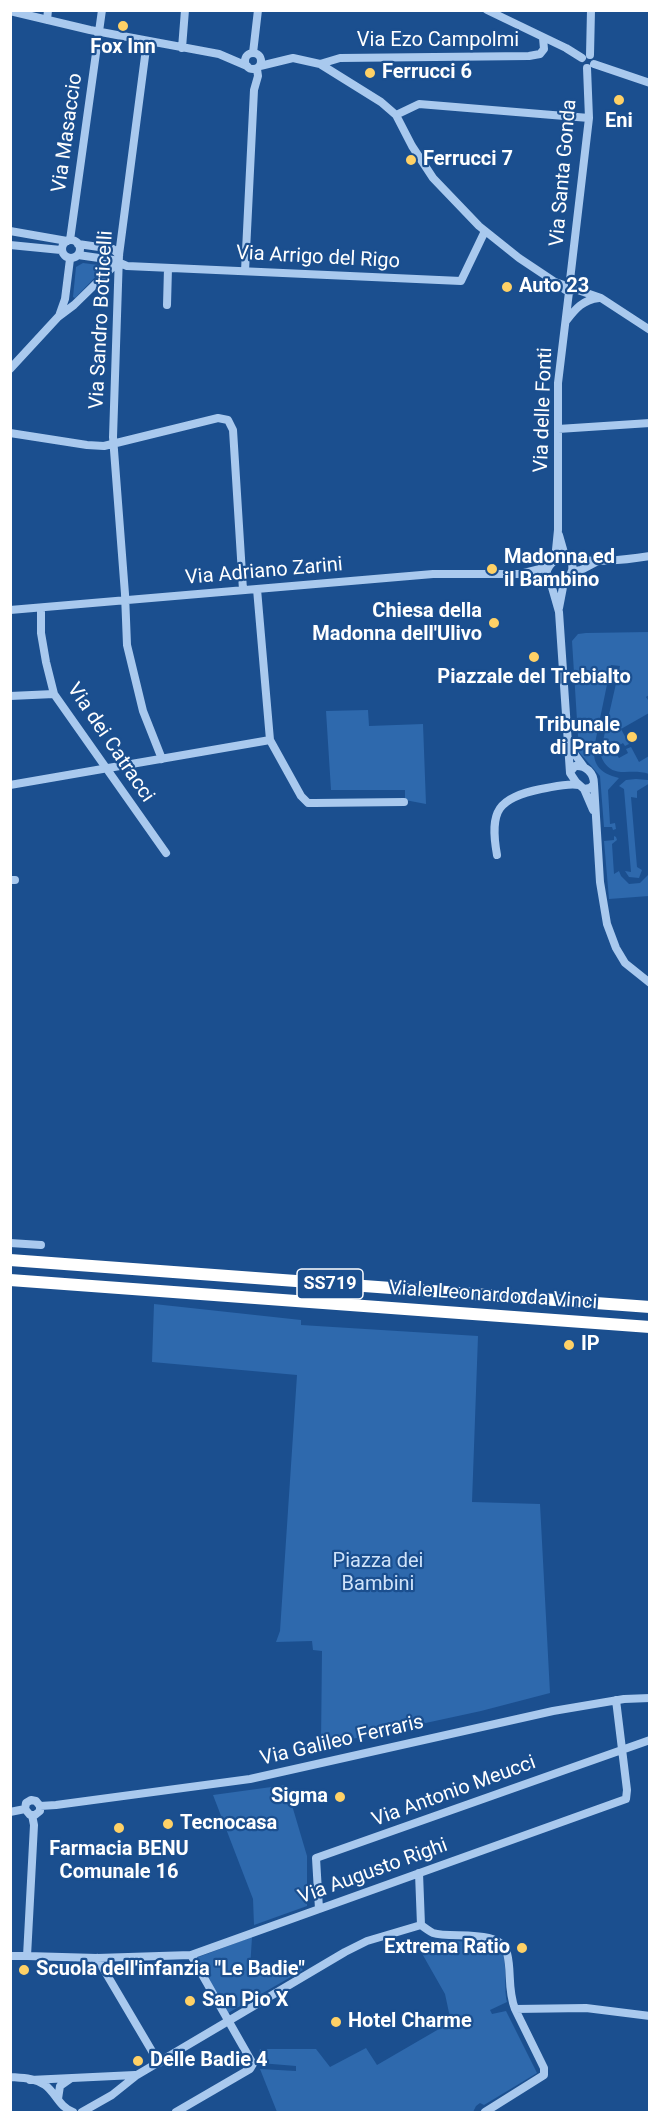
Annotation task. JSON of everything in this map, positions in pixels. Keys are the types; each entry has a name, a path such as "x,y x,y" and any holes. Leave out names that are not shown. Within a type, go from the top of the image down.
{"highway":[{"name":"Viale Leonardo da Vinci","path":"10,1260 650,1307"},
{"name":"Viale Leonardo da Vinci","path":"10,1280 650,1327"}],"street":[{"path":"47,20 48,10"},
{"name":"Via Masaccio","path":"68,240 102,10"},
{"path":"182,48 184,10"},
{"path":"254,67 246,58 253,53 255,48 258,10"},
{"path":"487,10 586,57"},
{"path":"591,10 586,57 582,64 650,83"},
{"path":"10,11 219,54 254,67 292,58 320,63 372,96 396,115 412,147 433,178 484,231 555,282 601,298 650,330"},
{"name":"Via Ezo Campolmi","path":"320,63 340,58 529,56 540,54 543,49 543,38"},
{"name":"Via Sandro Botticelli","path":"147,41 119,259 113,444 127,645 143,711 162,759"},
{"path":"244,271 254,67 261,58 253,53"},
{"name":"Via Santa Gonda","path":"570,287 589,117 591,66"},
{"path":"396,115 419,104 589,117"},
{"path":"10,231 113,249 119,259"},
{"name":"Via Arrigo del Rigo","path":"119,259 128,266 461,281 484,231"},
{"path":"68,240 63,244 61,250 63,255 119,259"},
{"path":"58,317 65,299 74,257 80,249 78,244"},
{"path":"10,245 61,250"},
{"path":"10,369 58,317 74,305 119,259"},
{"path":"167,305 168,268"},
{"name":"Via delle Fonti","path":"555,560 558,530 558,383 570,287"},
{"path":"564,324 580,304 590,299 601,298"},
{"path":"10,433 87,446 113,444 218,418 228,420 234,430 243,590"},
{"path":"558,429 650,423"},
{"name":"Via delle Fonti","path":"558,530 566,557"},
{"path":"520,574 548,567 555,560 566,557 578,560 601,560 650,556"},
{"path":"520,574 559,585 572,572 573,566 566,557"},
{"path":"572,572 601,560"},
{"path":"548,567 546,576 559,612"},
{"name":"Via Adriano Zarini","path":"10,610 433,574 520,574"},
{"path":"564,582 559,612 571,772 595,814"},
{"path":"257,589 270,740 301,796 308,803 404,802"},
{"name":"Via dei Catracci","path":"41,609 41,633 54,694 166,853"},
{"path":"10,696 54,694"},
{"path":"10,785 270,740"},
{"path":"568,744 592,776 594,784 601,897 610,934 625,963 650,983"},
{"path":"556,786 575,766 584,767"},
{"path":"497,855 493,834 502,804 518,795 556,786 590,788 594,784"},
{"path":"10,1243 41,1245"},
{"name":"Via Galileo Ferraris","path":"10,1812 25,1809 26,1803 31,1800 36,1801 40,1806 250,1779 553,1711 616,1700 650,1698"},
{"name":"Via Augusto Righi","path":"10,1956 97,1958 191,1955 626,1799 623,1750 616,1700"},
{"name":"Via Antonio Meucci","path":"319,1909 316,1858 650,1740"},
{"path":"25,1809 27,1814 32,1815 38,1813 40,1806"},
{"path":"27,1956 34,1825 32,1815"},
{"path":"419,1873 421,1926"},
{"path":"82,2112 112,2095 137,2075 345,1952 367,1941 421,1926 433,1933 483,1937 501,1943 507,1952 510,1995 544,2068 542,2077 485,2112"},
{"path":"176,2112 250,2068 253,2064 191,1955"},
{"path":"97,1958 159,2063"},
{"path":"515,2009 586,2007 650,2016"},
{"path":"30,2080 137,2075"},
{"path":"10,2077 44,2085 65,2110 73,2112"},
{"path":"58,2099 60,2086 74,2077"},
{"path":"107,2077 114,2086 112,2095"}],"green space":[{"path":"83,263 106,266 75,298 73,297 76,267"},
{"path":"649,632 649,695 646,697 649,699 649,713 621,729 629,744 625,746 623,743 613,749 619,758 628,753 626,749 631,747 639,762 649,756 649,774 615,771 604,763 600,754 620,666 611,665 595,743 594,757 598,766 606,773 619,778 608,790 610,824 615,823 616,829 613,830 612,827 604,827 600,776 579,752 572,641 578,634 586,633"},
{"path":"368,710 369,726 423,724 426,804 405,800 405,790 331,790 326,711"},
{"path":"626,780 648,780 650,783 637,791 637,798 631,797 637,867 642,870 639,878 629,877 625,871 631,872 624,789 619,786"},
{"path":"614,836 617,840 612,844 614,874 619,871 629,884 640,883 648,875 649,868 649,896 609,899 604,841 614,840"},
{"name":"Piazza dei Bambini","path":"154,1304 301,1320 301,1325 478,1336 472,1502 540,1504 550,1693 481,1711 321,1744 322,1651 313,1650 312,1641 276,1642 280,1631 297,1375 152,1362"},
{"path":"286,1785 307,1856 307,1906 254,1925 253,1899 213,1795"},
{"path":"252,1937 250,1969 300,1967 303,1970 228,2013 196,1958"},
{"path":"425,1940 477,1942 499,1946 505,1965 507,2002 490,2010 492,2014 506,2011 537,2073 484,2105 480,2103 473,2112 277,2112 260,2069 296,2071 296,2066 260,2063 258,2056 260,2049 316,2049 330,2067 366,2048 377,2065 451,2022 445,1994 420,1950 427,1948"}],"place":[{"name":"Fox Inn","path":"123,26"},
{"name":"Ferrucci 6","path":"370,73"},
{"name":"Eni","path":"619,100"},
{"name":"Ferrucci 7","path":"411,160"},
{"name":"Auto 23","path":"507,287"},
{"name":"Madonna ed il Bambino","path":"492,569"},
{"name":"Chiesa della Madonna dell'Ulivo","path":"494,623"},
{"name":"Piazzale del Trebialto","path":"534,657"},
{"name":"Tribunale di Prato","path":"632,737"},
{"name":"IP","path":"569,1345"},
{"name":"Sigma","path":"340,1797"},
{"name":"Tecnocasa","path":"168,1824"},
{"name":"Farmacia BENU Comunale 16","path":"119,1828"},
{"name":"Extrema Ratio","path":"522,1948"},
{"name":"Scuola dell'infanzia \"Le Badie\"","path":"24,1970"},
{"name":"San Pio X","path":"190,2001"},
{"name":"Hotel Charme","path":"336,2022"},
{"name":"Delle Badie 4","path":"138,2061"}]}
